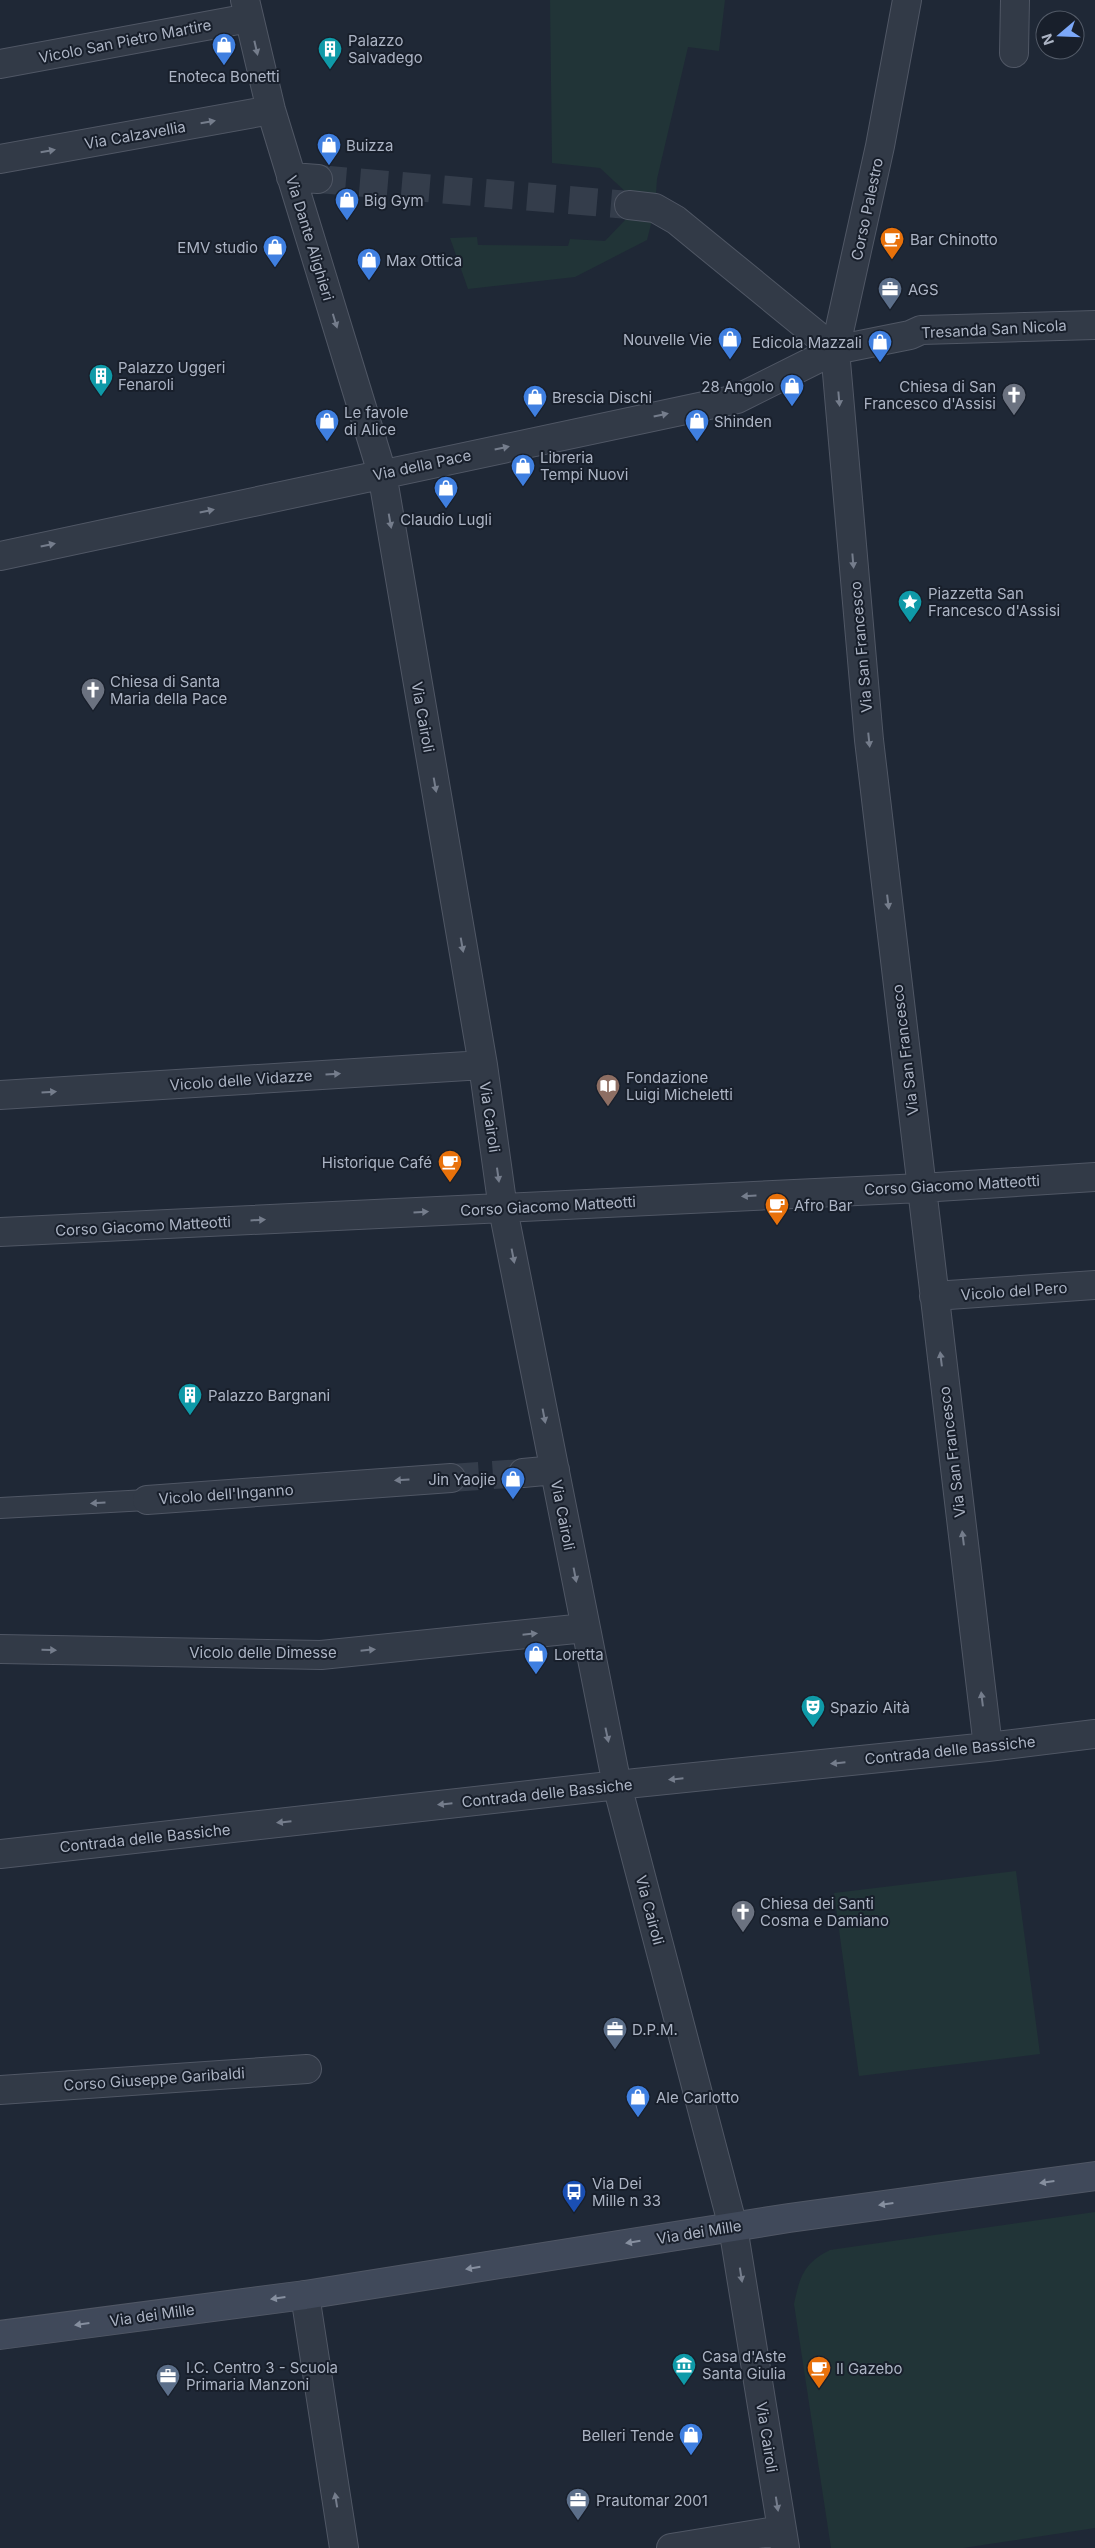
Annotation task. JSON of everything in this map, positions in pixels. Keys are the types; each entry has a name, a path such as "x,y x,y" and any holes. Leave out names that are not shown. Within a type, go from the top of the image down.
{"main road":[{"name":"Via dei Mille","path":"0,2335 304,2295 733,2227 1095,2176"}],"street":[{"name":"Corso Palestro","path":"835,350 880,146 907,0"},
{"path":"1014,53 1015,0"},
{"name":"Vicolo San Pietro Martire","path":"0,64 247,9"},
{"name":"Via Dante Alighieri","path":"247,9 271,110 382,473"},
{"name":"Via Calzavellia","path":"0,159 271,110"},
{"path":"291,177 318,179"},
{"path":"629,205 655,208 676,220 835,350"},
{"name":"Tresanda San Nicola","path":"835,350 910,335 921,330 1095,325"},
{"name":"Via della Pace","path":"0,556 382,473 737,399 835,350"},
{"name":"Via San Francesco","path":"835,350 869,740 988,1747"},
{"name":"Via Cairoli","path":"382,473 483,1065 503,1209 617,1785 733,2227 783,2539"},
{"name":"Vicolo delle Vidazze","path":"0,1096 483,1065"},
{"name":"Corso Giacomo Matteotti","path":"0,1232 922,1188 1095,1177"},
{"name":"Vicolo del Pero","path":"934,1296 1095,1286"},
{"path":"523,1473 555,1470"},
{"name":"Vicolo dell'Inganno","path":"147,1500 451,1478"},
{"name":"Vicolo delle Dimesse","path":"0,1649 321,1655 585,1628"},
{"name":"Contrada delle Bassiche","path":"0,1854 1095,1734"},
{"name":"Corso Giuseppe Garibaldi","path":"0,2090 307,2069"},
{"path":"304,2295 344,2548"},
{"path":"671,2548 783,2539"}],"lane":[{"name":"Vicolo dell'Inganno","path":"0,1508 147,1500"}],"green space":[{"path":"550,0 725,0 719,51 688,47 657,179 655,208 647,240 575,277 468,289 450,238 477,237 478,245 568,246 570,239 605,241 627,218 628,194 600,168 552,163"},
{"path":"1016,1871 1040,2054 859,2076 834,1893"},
{"path":"1095,2212 1095,2528 963,2548 831,2548 794,2304 804,2271 814,2260 830,2250"}],"tunnel":[{"path":"318,179 629,205"},
{"path":"451,1478 523,1473"}],"place":[{"name":"Enoteca Bonetti","path":"224,66"},
{"name":"Palazzo Salvadego","path":"330,70"},
{"name":"Buizza","path":"329,166"},
{"name":"Big Gym","path":"347,221"},
{"name":"Bar Chinotto","path":"892,260"},
{"name":"EMV studio","path":"275,268"},
{"name":"Max Ottica","path":"369,281"},
{"name":"AGS","path":"890,310"},
{"name":"Nouvelle Vie","path":"730,360"},
{"name":"Edicola Mazzali","path":"880,363"},
{"name":"Palazzo Uggeri Fenaroli","path":"101,397"},
{"name":"28 Angolo","path":"792,407"},
{"name":"Chiesa di San Francesco d'Assisi","path":"1014,416"},
{"name":"Brescia Dischi","path":"535,418"},
{"name":"Le favole di Alice","path":"327,442"},
{"name":"Shinden","path":"697,442"},
{"name":"Libreria Tempi Nuovi","path":"523,487"},
{"name":"Claudio Lugli","path":"446,509"},
{"name":"Piazzetta San Francesco d'Assisi","path":"910,623"},
{"name":"Chiesa di Santa Maria della Pace","path":"93,711"},
{"name":"Fondazione Luigi Micheletti","path":"608,1107"},
{"name":"Historique Café","path":"450,1183"},
{"name":"Afro Bar","path":"777,1226"},
{"name":"Palazzo Bargnani","path":"190,1416"},
{"name":"Jin Yaojie","path":"513,1500"},
{"name":"Loretta","path":"536,1675"},
{"name":"Spazio Aità","path":"813,1728"},
{"name":"Chiesa dei Santi Cosma e Damiano","path":"743,1933"},
{"name":"D.P.M.","path":"615,2050"},
{"name":"Ale Carlotto","path":"638,2118"},
{"name":"Via Dei Mille n 33","path":"574,2213"},
{"name":"Casa d'Aste Santa Giulia","path":"684,2386"},
{"name":"Il Gazebo","path":"819,2389"},
{"name":"I.C. Centro 3 - Scuola Primaria Manzoni","path":"168,2397"},
{"name":"Belleri Tende","path":"691,2456"},
{"name":"Prautomar 2001","path":"578,2521"}]}
